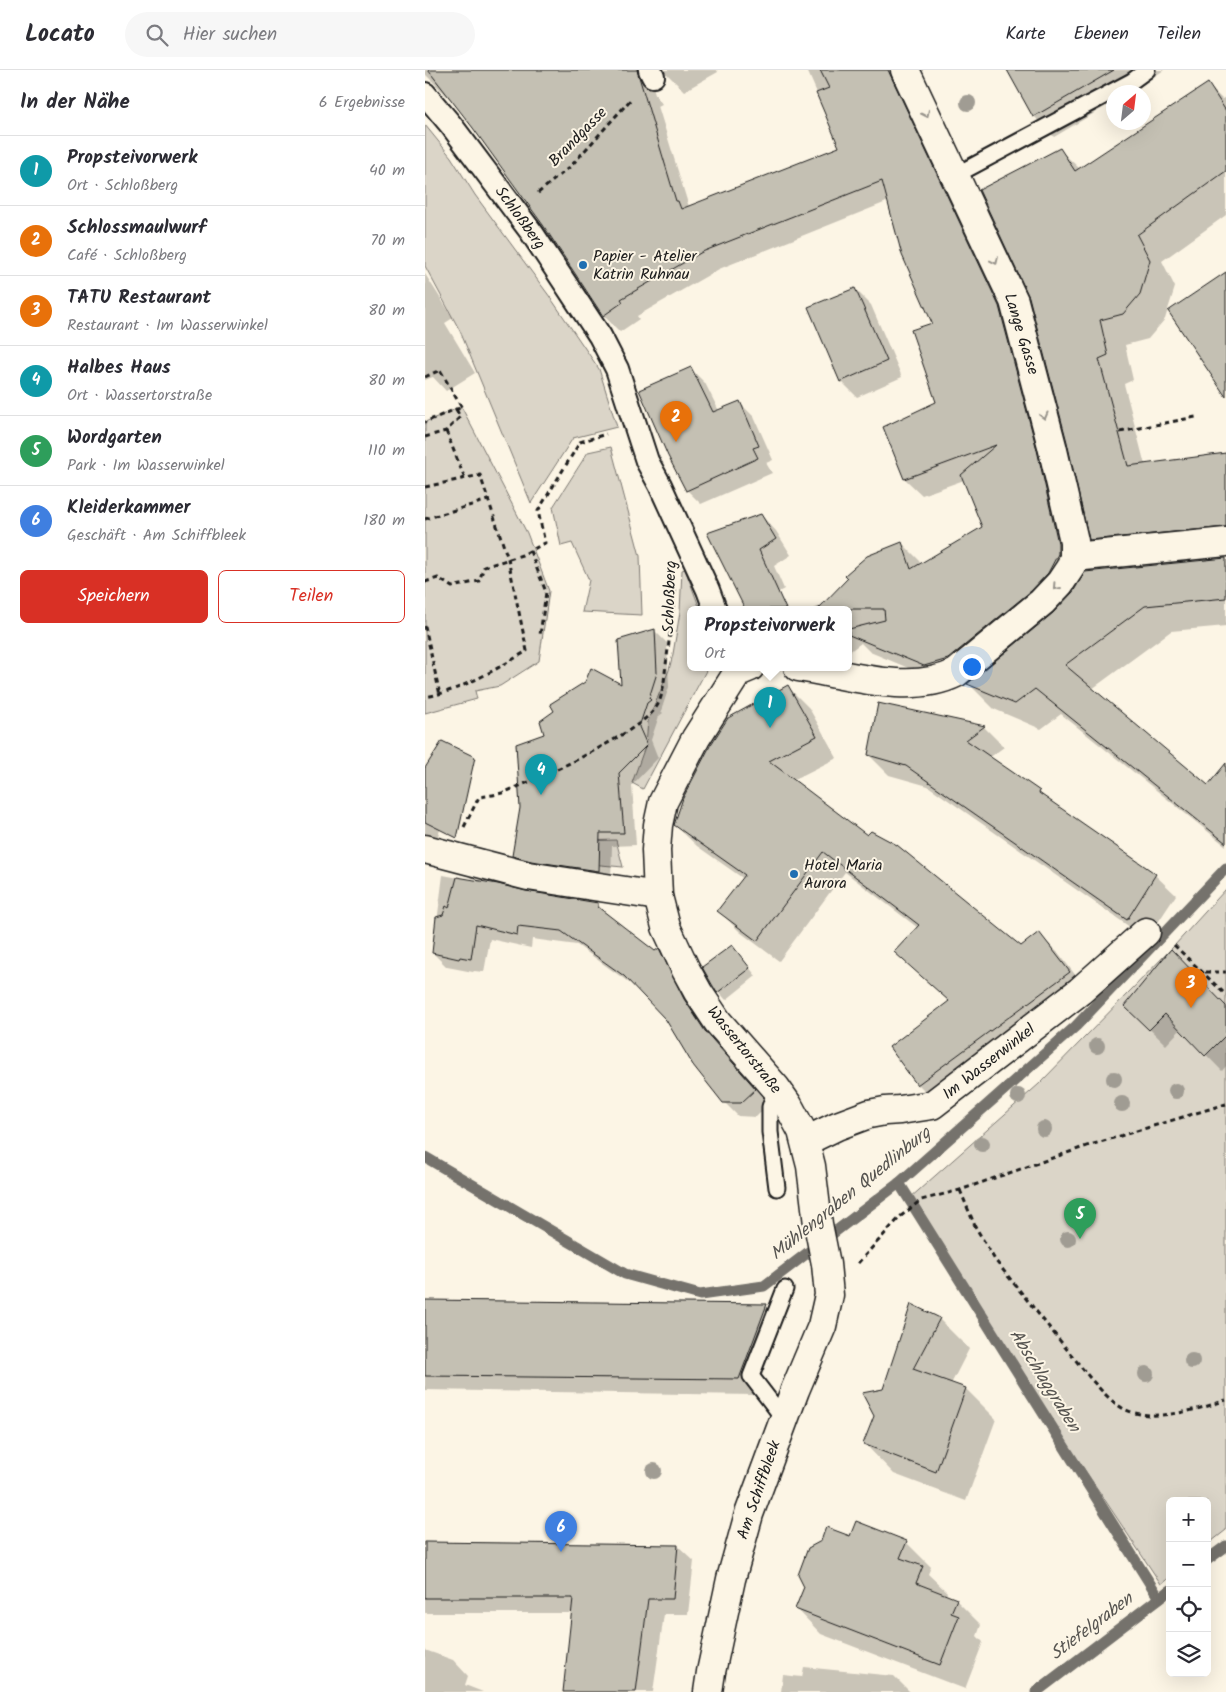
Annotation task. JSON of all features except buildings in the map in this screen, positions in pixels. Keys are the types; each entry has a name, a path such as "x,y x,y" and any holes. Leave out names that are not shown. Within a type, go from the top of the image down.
{"street":[{"name":"Lange Gasse","path":"905,70 1013,301 1052,446 1074,541 1074,557"},
{"name":"Schloßberg","path":"425,94 515,211 600,336 617,370 647,461 660,485 714,606"},
{"path":"823,671 903,684 938,681 948,678 1042,602 1065,576 1074,557 1226,542"},
{"path":"425,849 527,876 658,896 656,850 658,825 663,802 695,738 740,671"},
{"name":"Wassertorstraße","path":"658,896 666,927 694,984 718,1022 776,1088 798,1122 806,1141 811,1166 829,1295"},
{"name":"Im Wasserwinkel","path":"806,1141 837,1126 869,1114 932,1105 1080,991 1146,932"},
{"name":"Am Schiffbleek","path":"708,1692 736,1560 749,1514 784,1419 822,1326 829,1295"}],"lane":[{"path":"954,176 1132,81 1147,70"},
{"path":"776,1088 770,1106 770,1132 777,1188"},
{"path":"784,1419 751,1376 785,1290"}],"path":[{"name":"Brandgasse","path":"515,211 571,166 651,73"},
{"path":"425,377 440,370 462,408 425,422"},
{"path":"425,437 445,431 460,417 456,409"},
{"path":"1120,432 1195,417"},
{"path":"445,431 465,479"},
{"path":"425,582 438,578 452,588 479,581 485,567 530,551 545,543 538,511 580,442 611,433"},
{"path":"425,487 480,475 508,559 527,651 492,671 440,695 425,697"},
{"path":"425,519 488,500"},
{"path":"530,551 546,592 540,635"},
{"name":"Schloßberg","path":"462,830 479,797 500,793 539,777 612,741 634,728 657,707 665,680 672,621 674,582"},
{"path":"425,626 440,695"},
{"path":"1175,946 1226,995"},
{"path":"1204,972 1226,972"},
{"path":"829,1295 901,1216 921,1200 960,1190 1087,1146 1226,1104"},
{"path":"960,1190 975,1226 995,1260 1090,1378 1122,1408 1141,1415 1171,1413 1213,1405 1226,1400"}],"shaded area":[{"path":"425,125 451,157 475,195 550,297 599,369 617,427 573,438 531,503 460,331 425,266"},
{"path":"462,408 527,533 549,591 539,661 500,686 475,691 477,699 425,713 425,422"},
{"path":"611,447 640,556 642,615 582,612 589,580 572,543 561,546 553,507 588,452"},
{"path":"685,569 699,606 687,606 687,671 706,671 643,789 632,783 646,744 648,721 669,670 673,654 680,612 682,570"},
{"path":"616,840 623,867 579,863 580,841"},
{"path":"1226,889 1226,1530 1211,1542 1211,1497 1166,1497 1166,1580 1161,1584 958,1280 910,1198 1039,1084 1174,946"}],"waterway":[{"name":"Mühlengraben Quedlinburg","path":"425,1157 625,1274 700,1295 764,1286 899,1183 1076,1026 1226,868"},
{"name":"Abschlaggraben","path":"899,1183 1159,1598"},
{"name":"Stiefelgraben","path":"1211,1557 1226,1546"},
{"name":"Stiefelgraben","path":"1036,1692 1166,1593"}],"place":[{"name":"Papier - Atelier Katrin Ruhnau","path":"583,265"},
{"name":"Schlossmaulwurf","path":"676,442"},
{"name":"Propsteivorwerk","path":"770,728"},
{"name":"Halbes Haus","path":"541,795"},
{"name":"Hotel Maria Aurora","path":"794,874"},
{"name":"TATU Restaurant","path":"1191,1008"},
{"name":"Wordgarten","path":"1080,1239"},
{"name":"Kleiderkammer","path":"561,1552"}]}
